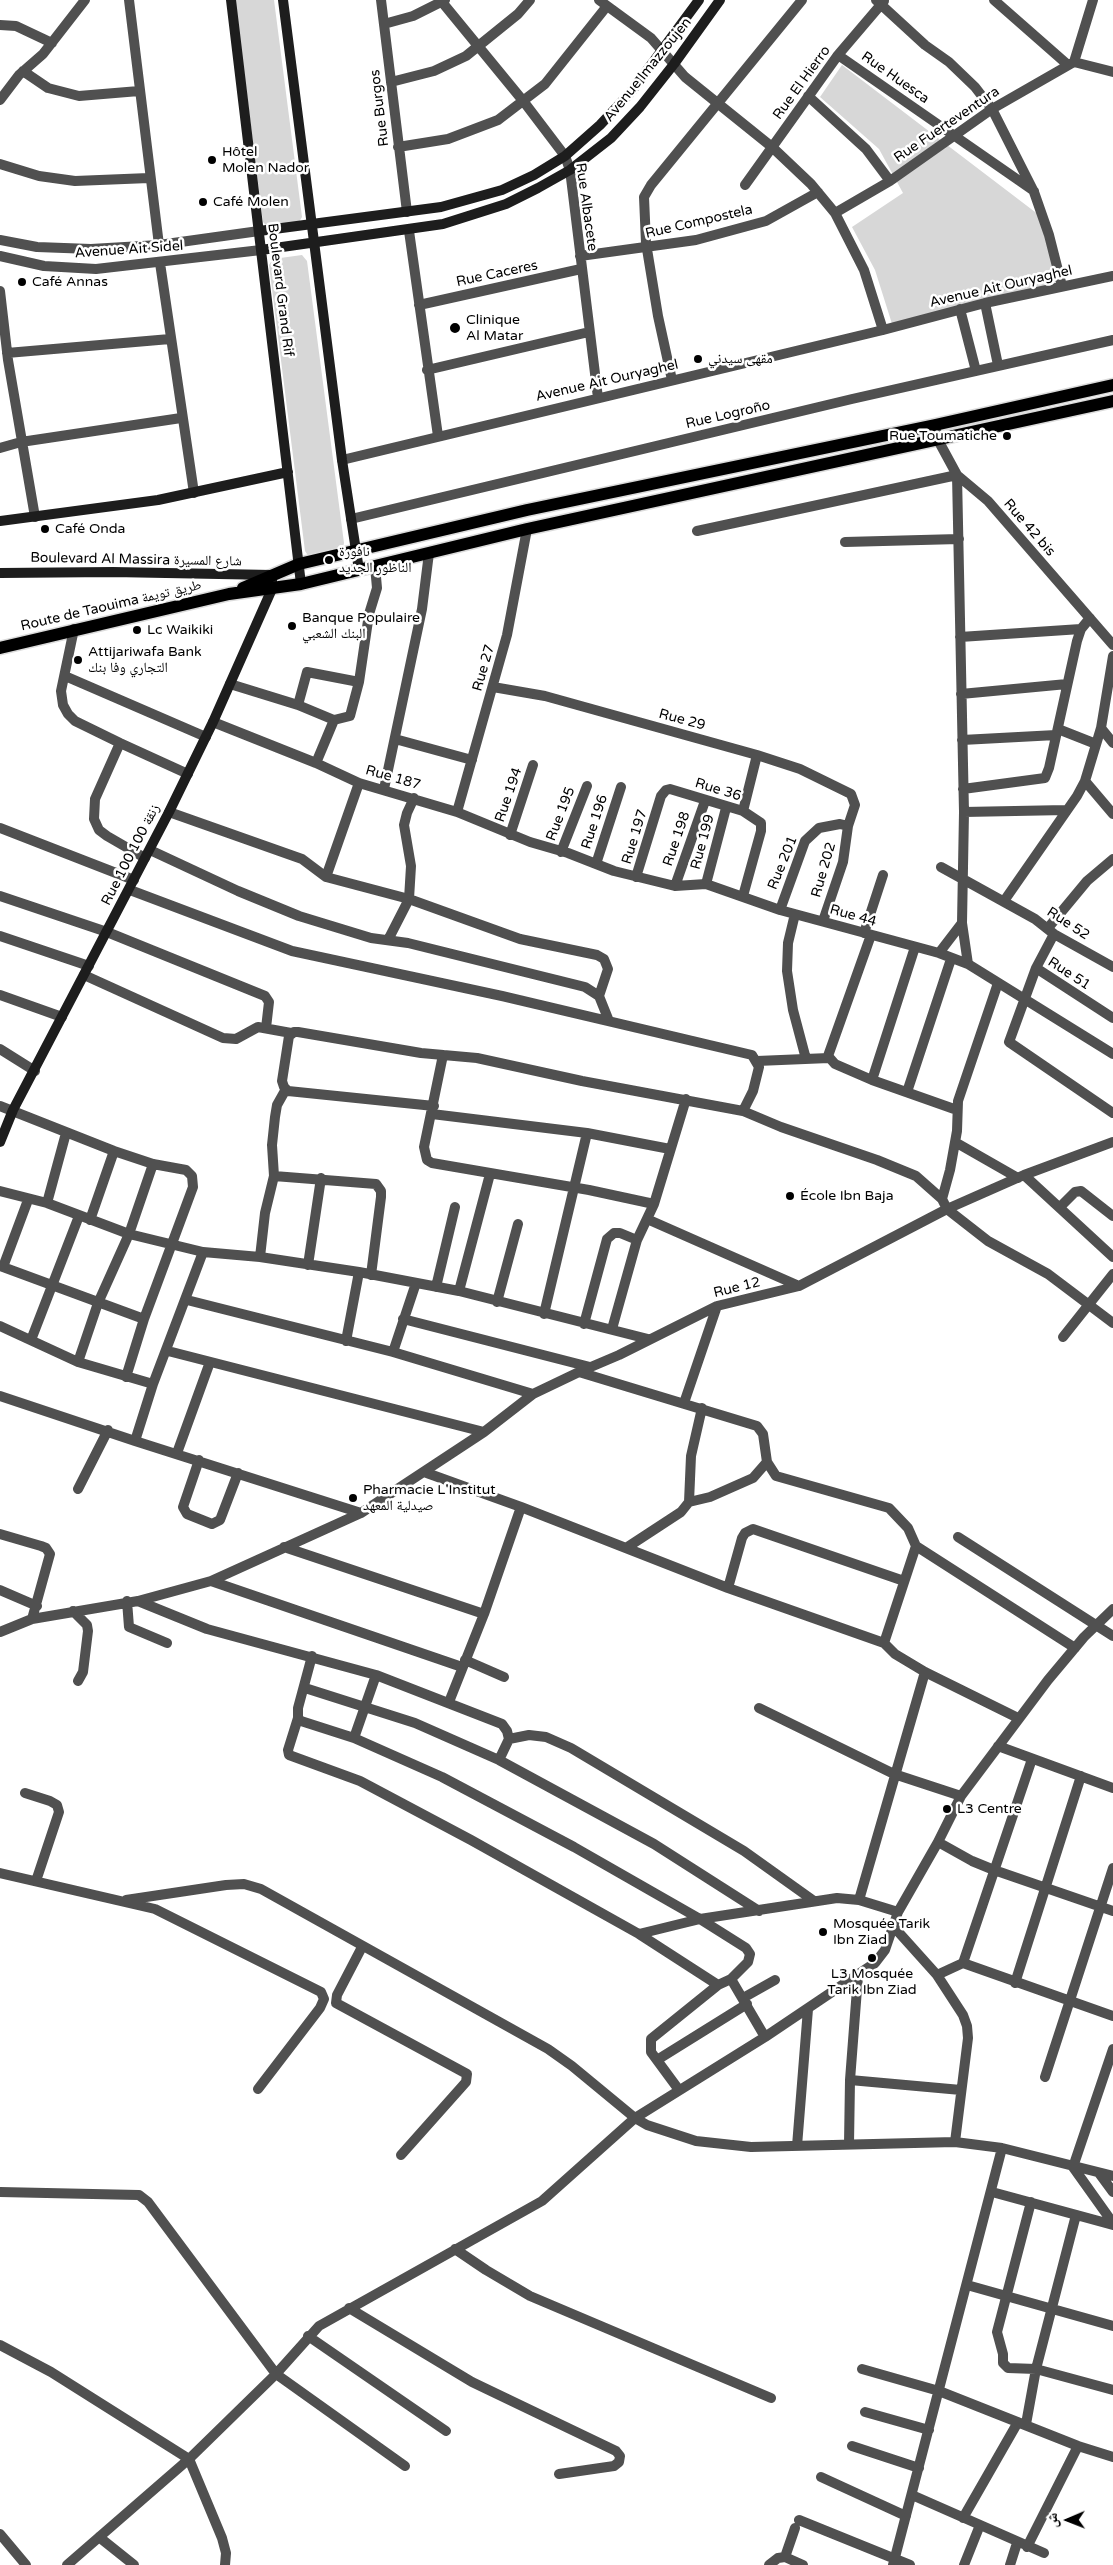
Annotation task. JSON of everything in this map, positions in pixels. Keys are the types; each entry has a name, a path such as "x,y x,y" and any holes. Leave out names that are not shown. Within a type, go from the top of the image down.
{"main road":[{"name":"Route de Taouima طريق تويمة","path":"229,594 299,564 527,510 935,425 1113,385"},
{"name":"Route de Taouima طريق تويمة","path":"0,648 74,629 229,594 301,584 527,529 1113,401"}],"street":[{"path":"0,100 23,72 36,62 52,43 84,0"},
{"path":"129,0 159,245"},
{"name":"Boulevard Grand Rif","path":"231,0 301,584"},
{"path":"283,0 313,244 359,570"},
{"name":"Rue Burgos","path":"381,0 407,212"},
{"path":"391,82 434,71 453,63 479,47 518,14 530,0"},
{"name":"Avenue Imazzoujen","path":"259,232 407,212 464,202 502,190 534,175 565,156 600,125 631,92 699,0"},
{"name":"Avenue Imazzoujen","path":"261,250 409,230 473,216 506,204 570,170 611,138 640,107 674,64 719,0"},
{"path":"672,380 647,249 643,202 646,192 802,0"},
{"path":"1071,63 1092,0"},
{"path":"384,24 413,16 444,1"},
{"name":"Rue Albacete","path":"444,1 565,156 570,170 598,398"},
{"path":"880,1 976,87 992,109 1034,192 1049,235 1062,286"},
{"name":"Rue El Hierro","path":"744,184 838,54 880,1"},
{"path":"1001,2 1071,63 1113,72"},
{"path":"398,146 448,139 480,128 498,120 524,102 545,84 603,3 650,38 674,64 718,105 772,147 818,192 835,213 864,270 883,330"},
{"path":"0,25 16,26 52,43"},
{"name":"Rue Huesca","path":"838,54 1034,192"},
{"name":"Rue Fuerteventura","path":"835,213 890,181 992,109 1071,63"},
{"path":"23,72 48,88 79,96 139,91"},
{"path":"808,96 866,149 890,181"},
{"path":"0,164 39,176 75,182 150,178"},
{"name":"Rue Compostela","path":"580,256 647,249 696,240 766,221 818,192"},
{"path":"409,230 427,370 438,436"},
{"name":"Avenue Ait Sidel","path":"0,240 62,249 159,245 259,232"},
{"name":"Avenue Ait Sidel","path":"0,256 26,263 64,268 96,269 261,250"},
{"path":"160,263 194,493"},
{"name":"Rue Caceres","path":"419,305 581,269"},
{"name":"Avenue Ait Ouryaghel","path":"342,460 883,330 985,303 1113,276"},
{"path":"0,291 7,353 35,517"},
{"path":"985,303 998,365"},
{"path":"960,309 976,371"},
{"path":"427,370 589,332"},
{"path":"7,353 170,339"},
{"name":"Rue Logroño","path":"351,519 998,365 1113,340"},
{"path":"0,448 21,442 182,418"},
{"name":"Rue 42 bis","path":"935,425 938,440 957,475 988,501 1113,645"},
{"path":"0,521 194,493 288,472"},
{"path":"697,532 957,475 964,812 962,923 968,964"},
{"name":"Rue 27","path":"457,812 513,609 527,529"},
{"path":"845,542 958,539"},
{"path":"384,789 422,609 429,553"},
{"path":"230,684 298,705 334,720 348,718 353,713 369,614 377,588 375,566"},
{"name":"Boulevard Al Massira شارع المسيرة","path":"0,573 113,572 272,575"},
{"name":"Rue 100 زنقة 100","path":"0,1142 13,1110 132,885 206,737 272,589 272,575"},
{"path":"963,789 1042,779 1049,768 1081,629 1090,618"},
{"path":"74,629 61,698 68,714 76,721 188,774"},
{"path":"960,637 1081,629"},
{"path":"1004,901 1085,781 1102,728 1113,656"},
{"path":"298,705 307,672 359,682"},
{"path":"65,676 206,737"},
{"path":"961,694 1067,684"},
{"name":"Rue 29","path":"493,687 545,696 757,755 825,780 852,794 855,800 848,826"},
{"path":"316,763 334,720"},
{"name":"Rue 187","path":"213,722 316,763 359,783 457,812 510,835 565,852"},
{"path":"1102,728 1113,743"},
{"path":"962,740 1057,732 1096,744"},
{"path":"394,739 472,760"},
{"path":"120,743 96,798 94,819 99,830 106,836 299,916 362,936 408,943 585,987 599,996 609,1020"},
{"path":"742,812 757,755"},
{"name":"Rue 194","path":"510,835 533,765"},
{"path":"1085,781 1113,814"},
{"path":"326,877 359,783"},
{"name":"Rue 195","path":"565,852 587,786"},
{"name":"Rue 196","path":"596,864 621,787"},
{"name":"Rue 36","path":"659,804 663,792 670,789 742,812 761,823 759,838 743,896"},
{"path":"388,940 409,899 411,866 404,825 407,812 414,798"},
{"name":"Rue 198","path":"675,886 705,801"},
{"name":"Rue 197","path":"636,877 659,804"},
{"name":"Rue 199","path":"706,884 726,808"},
{"path":"964,812 1066,810"},
{"path":"169,812 302,859 326,877 409,899 520,939 597,955 604,959 608,969 599,996"},
{"name":"Rue 201","path":"780,910 805,841 819,828 840,824 848,826"},
{"name":"Rue 202","path":"823,921 843,862 848,826"},
{"path":"0,828 132,885 292,950 609,1020 752,1054 759,1067 753,1091 743,1111"},
{"name":"Rue 44","path":"565,852 636,877 675,886 706,884 780,910 939,953 968,964 1113,1054"},
{"path":"1113,859 1087,881 1051,931 1008,1038 1011,1046 1113,1113"},
{"path":"941,867 963,878"},
{"path":"829,1058 868,934 883,875"},
{"name":"Rue 52","path":"963,878 1113,967"},
{"path":"0,896 107,932 265,996 269,1002 266,1028"},
{"path":"795,914 788,944 787,971 793,1010 806,1059"},
{"path":"939,953 962,923"},
{"path":"0,936 89,966"},
{"path":"872,1080 915,947"},
{"path":"907,1092 951,959"},
{"name":"Rue 51","path":"1036,968 1113,1018"},
{"path":"84,976 223,1038 236,1039 254,1027 291,1033 298,1032 421,1053 477,1058 566,1078 743,1111 780,1127 904,1170 924,1182 942,1199 947,1209 988,1241 1048,1274 1113,1323"},
{"path":"942,1199 955,1142 957,1110 961,1092 998,983"},
{"path":"0,995 62,1017"},
{"path":"291,1033 283,1066 282,1081 286,1089 297,1093 433,1110 670,1149"},
{"path":"0,1049 34,1071"},
{"path":"443,1054 424,1147 427,1160 432,1163 576,1187 654,1204"},
{"path":"757,1061 829,1058 835,1064 872,1080 957,1110"},
{"path":"260,1257 265,1212 274,1176 272,1145 275,1117 277,1105 286,1089"},
{"path":"612,1329 637,1240 654,1204 686,1099"},
{"path":"0,1106 114,1151 153,1164 186,1170 192,1176 193,1186 144,1319 126,1377"},
{"path":"47,1203 66,1133"},
{"path":"544,1314 576,1187 587,1134"},
{"path":"955,1142 1021,1176 1060,1207 1113,1257"},
{"name":"Rue 12","path":"0,1632 32,1619 133,1601 211,1581 361,1512 484,1432 533,1394 619,1355 717,1306 799,1286 947,1209 1021,1176 1113,1142"},
{"path":"90,1220 114,1151"},
{"path":"78,1362 98,1303 129,1234 153,1164"},
{"path":"459,1291 490,1174"},
{"path":"274,1176 370,1182 379,1188 381,1197 371,1275"},
{"path":"308,1265 321,1178"},
{"path":"0,1191 28,1200 47,1203 129,1234 204,1252 260,1257 359,1272 459,1291 648,1339"},
{"path":"1060,1207 1075,1192 1081,1191 1113,1216"},
{"path":"28,1200 2,1267 52,1287 144,1319"},
{"path":"436,1287 455,1207"},
{"path":"31,1340 79,1216"},
{"path":"647,1219 799,1286"},
{"path":"497,1302 518,1224"},
{"path":"584,1324 607,1239 614,1233 620,1233 637,1240"},
{"path":"135,1441 153,1384 168,1351 204,1252"},
{"path":"346,1341 359,1272"},
{"path":"1063,1337 1113,1274"},
{"path":"393,1352 416,1283"},
{"path":"187,1300 393,1352 533,1394"},
{"path":"684,1403 717,1306"},
{"path":"403,1319 590,1367"},
{"path":"0,1326 78,1362 153,1384"},
{"path":"168,1351 484,1432"},
{"path":"177,1453 210,1362"},
{"path":"579,1372 757,1426 763,1434 767,1462 771,1471 780,1478 889,1508 908,1528 916,1546 1075,1648"},
{"path":"0,1396 108,1430 135,1441 361,1512"},
{"path":"626,1548 681,1512 689,1502 691,1456 702,1408"},
{"path":"78,1489 108,1430"},
{"path":"199,1460 183,1504 183,1510 187,1514 212,1524 220,1520 238,1473"},
{"path":"689,1502 710,1497 753,1478 767,1462"},
{"path":"424,1472 521,1507 728,1588 884,1642 895,1654 925,1672 1018,1718"},
{"path":"449,1702 484,1614 521,1507"},
{"path":"728,1588 742,1538 745,1533 753,1529 904,1581"},
{"path":"0,1534 41,1546 48,1550 50,1559 32,1619"},
{"path":"958,1537 1113,1636"},
{"path":"284,1546 484,1614"},
{"path":"884,1642 916,1546"},
{"path":"211,1581 504,1677"},
{"path":"0,1590 37,1606"},
{"path":"167,1643 129,1628 133,1601 207,1629 376,1674 502,1724 507,1731 509,1739 499,1760"},
{"path":"67,2565 189,2459 276,2374 308,2336 319,2326 542,2201 635,2118 765,2037 875,1963 885,1950 898,1912 938,1842 961,1796 1018,1718 1075,1648 1113,1609"},
{"path":"72,1611 87,1625 88,1631 83,1672 78,1681"},
{"path":"312,1656 305,1688 298,1708 298,1718 288,1750 289,1754 360,1781 472,1840 639,1934 718,1985"},
{"path":"859,1900 925,1672"},
{"path":"354,1738 376,1674"},
{"path":"305,1688 415,1722 499,1760 654,1844 760,1911"},
{"path":"759,1708 894,1774 961,1796"},
{"path":"298,1718 307,1724 354,1738 442,1777 574,1847 700,1919 748,1951 750,1957 748,1962 732,1979 718,1985 654,2034 650,2048 679,2090"},
{"path":"509,1739 529,1735 546,1737 572,1748 744,1851 814,1901"},
{"path":"998,1746 1113,1788"},
{"path":"963,1963 1032,1759"},
{"path":"1015,1983 1081,1776"},
{"path":"24,1793 50,1801 57,1805 59,1812 36,1881"},
{"path":"938,1842 972,1861 994,1870 1113,1911"},
{"path":"1045,2076 1113,1868"},
{"path":"0,1873 126,1900 155,1909 323,1994 324,2002 320,2008 258,2089"},
{"path":"126,1900 226,1885 244,1884 261,1889 548,2049 572,2066 635,2118 647,2125 696,2141 730,2146 955,2142 1002,2148 1113,2176"},
{"path":"639,1934 700,1919 837,1898 859,1900 898,1912"},
{"path":"893,1926 937,1975 963,2015 967,2026 955,2142"},
{"path":"362,1947 337,1995 336,2003 467,2074 466,2082 401,2155"},
{"path":"937,1975 963,1963 1015,1983 1113,2016"},
{"path":"849,2144 850,2080 858,1976"},
{"path":"732,1979 765,2037"},
{"path":"657,2060 775,1980"},
{"path":"797,2146 808,2009"},
{"path":"1073,2167 1113,2049"},
{"path":"850,2080 961,2090"},
{"path":"894,2562 1002,2148"},
{"path":"1073,2167 1113,2224"},
{"path":"1099,2173 1113,2192"},
{"path":"0,2192 138,2195 148,2202 276,2374 406,2466"},
{"path":"992,2192 1113,2224"},
{"path":"1031,2202 997,2332 1003,2354 1003,2363 1008,2368 1036,2369 1113,2390"},
{"path":"963,2518 1022,2423 1053,2310 1076,2215"},
{"path":"455,2249 530,2296 771,2398"},
{"path":"967,2285 1113,2326"},
{"path":"349,2308 464,2378 616,2451 620,2456 619,2462 614,2466 559,2474"},
{"path":"308,2336 446,2431"},
{"path":"0,2345 51,2372 189,2459 222,2538 226,2553 225,2565"},
{"path":"862,2369 939,2391 1113,2458"},
{"path":"865,2412 929,2430"},
{"path":"852,2446 919,2468"},
{"path":"1027,2547 1078,2446"},
{"path":"821,2477 906,2516"},
{"path":"912,2495 1044,2553"},
{"path":"785,2557 797,2524 894,2562 910,2565"},
{"path":"964,2565 980,2525"},
{"path":"0,2534 26,2565"},
{"path":"99,2537 134,2565"},
{"path":"1010,2565 1017,2542"},
{"path":"770,2565 778,2558 785,2557 803,2565"}],"shaded area":[{"path":"235,0 274,0 302,217 299,222 266,225 263,222"},
{"path":"842,65 1039,215 1061,289 893,327 875,270 852,227 903,193 879,149 820,97"},
{"path":"302,255 307,261 344,543 343,547 309,557 305,551 269,265 273,259"}],"place":[{"name":"Hôtel Molen Nador","path":"212,160"},
{"name":"Café Molen","path":"203,202"},
{"name":"Café Annas","path":"22,282"},
{"name":"Clinique Al Matar","path":"455,328"},
{"name":"مقهى سيدني","path":"698,359"},
{"name":"Rue Toumatiche","path":"1007,436"},
{"name":"Café Onda","path":"45,529"},
{"name":"نافورة الناظور الجديد","path":"329,560"},
{"name":"Banque Populaire البنك الشعبي","path":"292,626"},
{"name":"Lc Waikiki","path":"137,630"},
{"name":"Attijariwafa Bank التجاري وفا بنك","path":"78,660"},
{"name":"École Ibn Baja","path":"790,1196"},
{"name":"Pharmacie L'Institut صيدلية المعهد","path":"353,1498"},
{"name":"L3 Centre","path":"947,1809"},
{"name":"Mosquée Tarik Ibn Ziad","path":"823,1932"},
{"name":"L3 Mosquée Tarik Ibn Ziad","path":"872,1958"}]}
